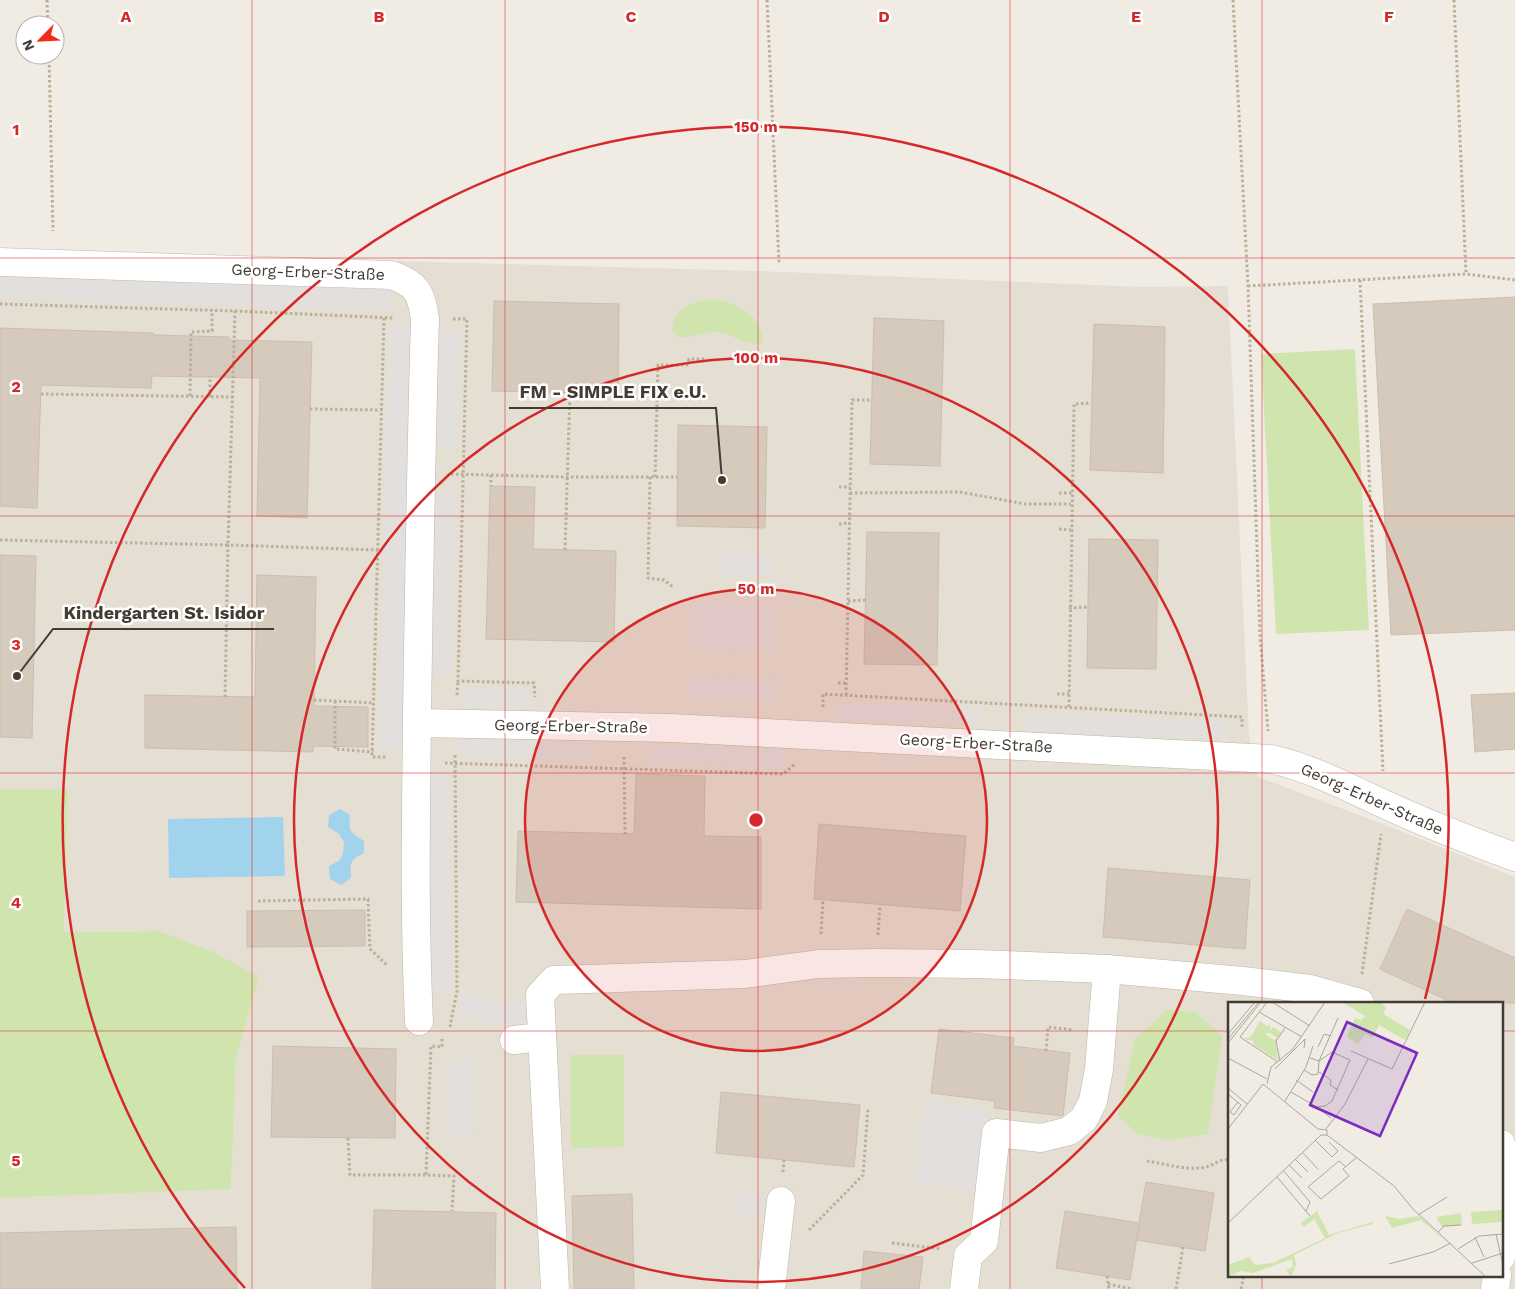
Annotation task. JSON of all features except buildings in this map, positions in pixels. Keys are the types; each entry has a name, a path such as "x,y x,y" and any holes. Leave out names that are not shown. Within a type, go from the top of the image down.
{"street":[{"name":"Georg-Erber-Straße","path":"0,262 391,275 405,279 414,287 422,299 425,319 420,474 416,756 417,978 431,1027"},
{"name":"Georg-Erber-Straße","path":"417,723 624,727 781,733 1271,759 1292,763 1316,772 1455,835 1515,857"},
{"path":"554,1289 540,995 554,980 745,974 819,964 976,964 1107,970 1243,981 1310,989 1359,1002"},
{"path":"964,1289 968,1256 984,1241 996,1133 1041,1138 1069,1131 1084,1119 1093,1101 1099,1069 1107,970"},
{"path":"514,1040 542,1038"},
{"path":"1502,1148 1510,1177 1509,1219"},
{"path":"1502,1252 1515,1192"},
{"path":"771,1289 781,1201"},
{"path":"1494,1289 1498,1276"}],"path":[{"path":"47,0 48,15"},
{"path":"767,0 779,263"},
{"path":"1233,0 1248,286 1260,636 1271,759"},
{"path":"1454,0 1466,274"},
{"path":"48,65 53,231"},
{"path":"1248,286 1466,274 1515,280"},
{"path":"1359,1002 1385,804 1360,280"},
{"path":"0,304 467,320 455,763 457,991 450,1027"},
{"path":"190,396 191,332 212,331 212,310"},
{"path":"225,697 235,311"},
{"path":"384,318 372,757 416,756"},
{"path":"655,477 658,365 687,365 689,359 706,358"},
{"path":"210,376 210,397"},
{"path":"565,550 570,392"},
{"path":"41,394 233,397"},
{"path":"846,695 852,400 872,400"},
{"path":"1069,707 1074,404 1091,403"},
{"path":"310,409 382,410"},
{"path":"420,474 677,477"},
{"path":"490,475 491,486"},
{"path":"650,477 648,578 664,580 672,586"},
{"path":"839,487 850,487"},
{"path":"850,493 960,492 1025,504 1072,504"},
{"path":"1059,493 1072,493"},
{"path":"839,524 850,523"},
{"path":"1059,530 1071,530"},
{"path":"0,540 378,550"},
{"path":"848,601 866,600"},
{"path":"1070,608 1088,607"},
{"path":"458,680 534,683 535,705"},
{"path":"838,683 846,683"},
{"path":"822,713 823,694 846,695 1242,717 1242,733"},
{"path":"1057,694 1069,694"},
{"path":"314,700 374,703"},
{"path":"335,701 335,750 373,752"},
{"path":"624,727 625,834"},
{"path":"258,901 368,899 370,949 400,978 417,978"},
{"path":"426,1176 431,1046 442,1047 431,1027"},
{"path":"1046,1050 1048,1027 1101,1033"},
{"path":"775,1253 785,1254 863,1175 868,1108"},
{"path":"348,1138 350,1175 454,1176 452,1211"},
{"path":"1147,1161 1183,1168 1206,1167 1225,1159 1228,1160"},
{"path":"892,1243 945,1250 968,1256"},
{"path":"1176,1289 1183,1247"},
{"path":"1107,1276 1109,1289"},
{"path":"1241,1289 1244,1276"},
{"path":"1108,1284 1133,1289"}],"shaded area":[{"path":"398,261 788,272 1141,287 1228,286 1249,735 1258,777 1396,829 1515,877 1515,1289 0,1289 0,1198 231,1188 236,1058 259,977 158,931 64,932 68,789 0,789 0,277 390,290"},
{"path":"0,276 391,290 390,312 0,298"},
{"path":"389,325 411,326 401,749 379,749"},
{"path":"440,329 461,329 457,449 437,448"},
{"path":"434,491 457,492 453,676 430,676"},
{"path":"721,554 773,555 773,576 721,575"},
{"path":"690,603 774,606 772,651 689,648"},
{"path":"688,677 775,680 774,701 687,698"},
{"path":"464,688 529,690 529,709 463,708"},
{"path":"837,702 981,708 980,726 837,719"},
{"path":"1029,713 1227,722 1227,740 1028,731"},
{"path":"460,739 595,743 594,761 460,756"},
{"path":"651,745 784,750 784,768 650,763"},
{"path":"449,772 451,990 430,991 428,773"},
{"path":"461,993 528,1004 524,1028 457,1016"},
{"path":"450,1060 473,1060 472,1135 449,1135"},
{"path":"925,1101 988,1110 977,1191 914,1182"},
{"path":"740,1192 763,1194 761,1219 737,1217"}],"green space":[{"path":"713,299 738,306 751,316 761,330 763,339 761,343 745,342 719,332 680,337 672,330 677,316 686,307"},
{"path":"1355,349 1369,630 1276,634 1261,354"},
{"path":"0,789 68,789 64,932 158,931 213,952 259,977 236,1058 231,1189 0,1198"},
{"path":"1167,1010 1195,1012 1222,1036 1208,1134 1168,1140 1138,1134 1118,1116 1135,1039"},
{"path":"570,1055 624,1055 624,1147 571,1148"}],"water":[{"path":"340,809 350,815 351,831 364,841 364,853 352,862 351,878 341,885 330,879 329,866 339,861 343,854 344,842 339,834 328,827 329,815"},
{"path":"283,817 285,876 169,878 168,819"}],"place":[{"name":"FM - SIMPLE FIX e.U.","path":"722,480"},
{"name":"Kindergarten St. Isidor","path":"17,676"}]}
